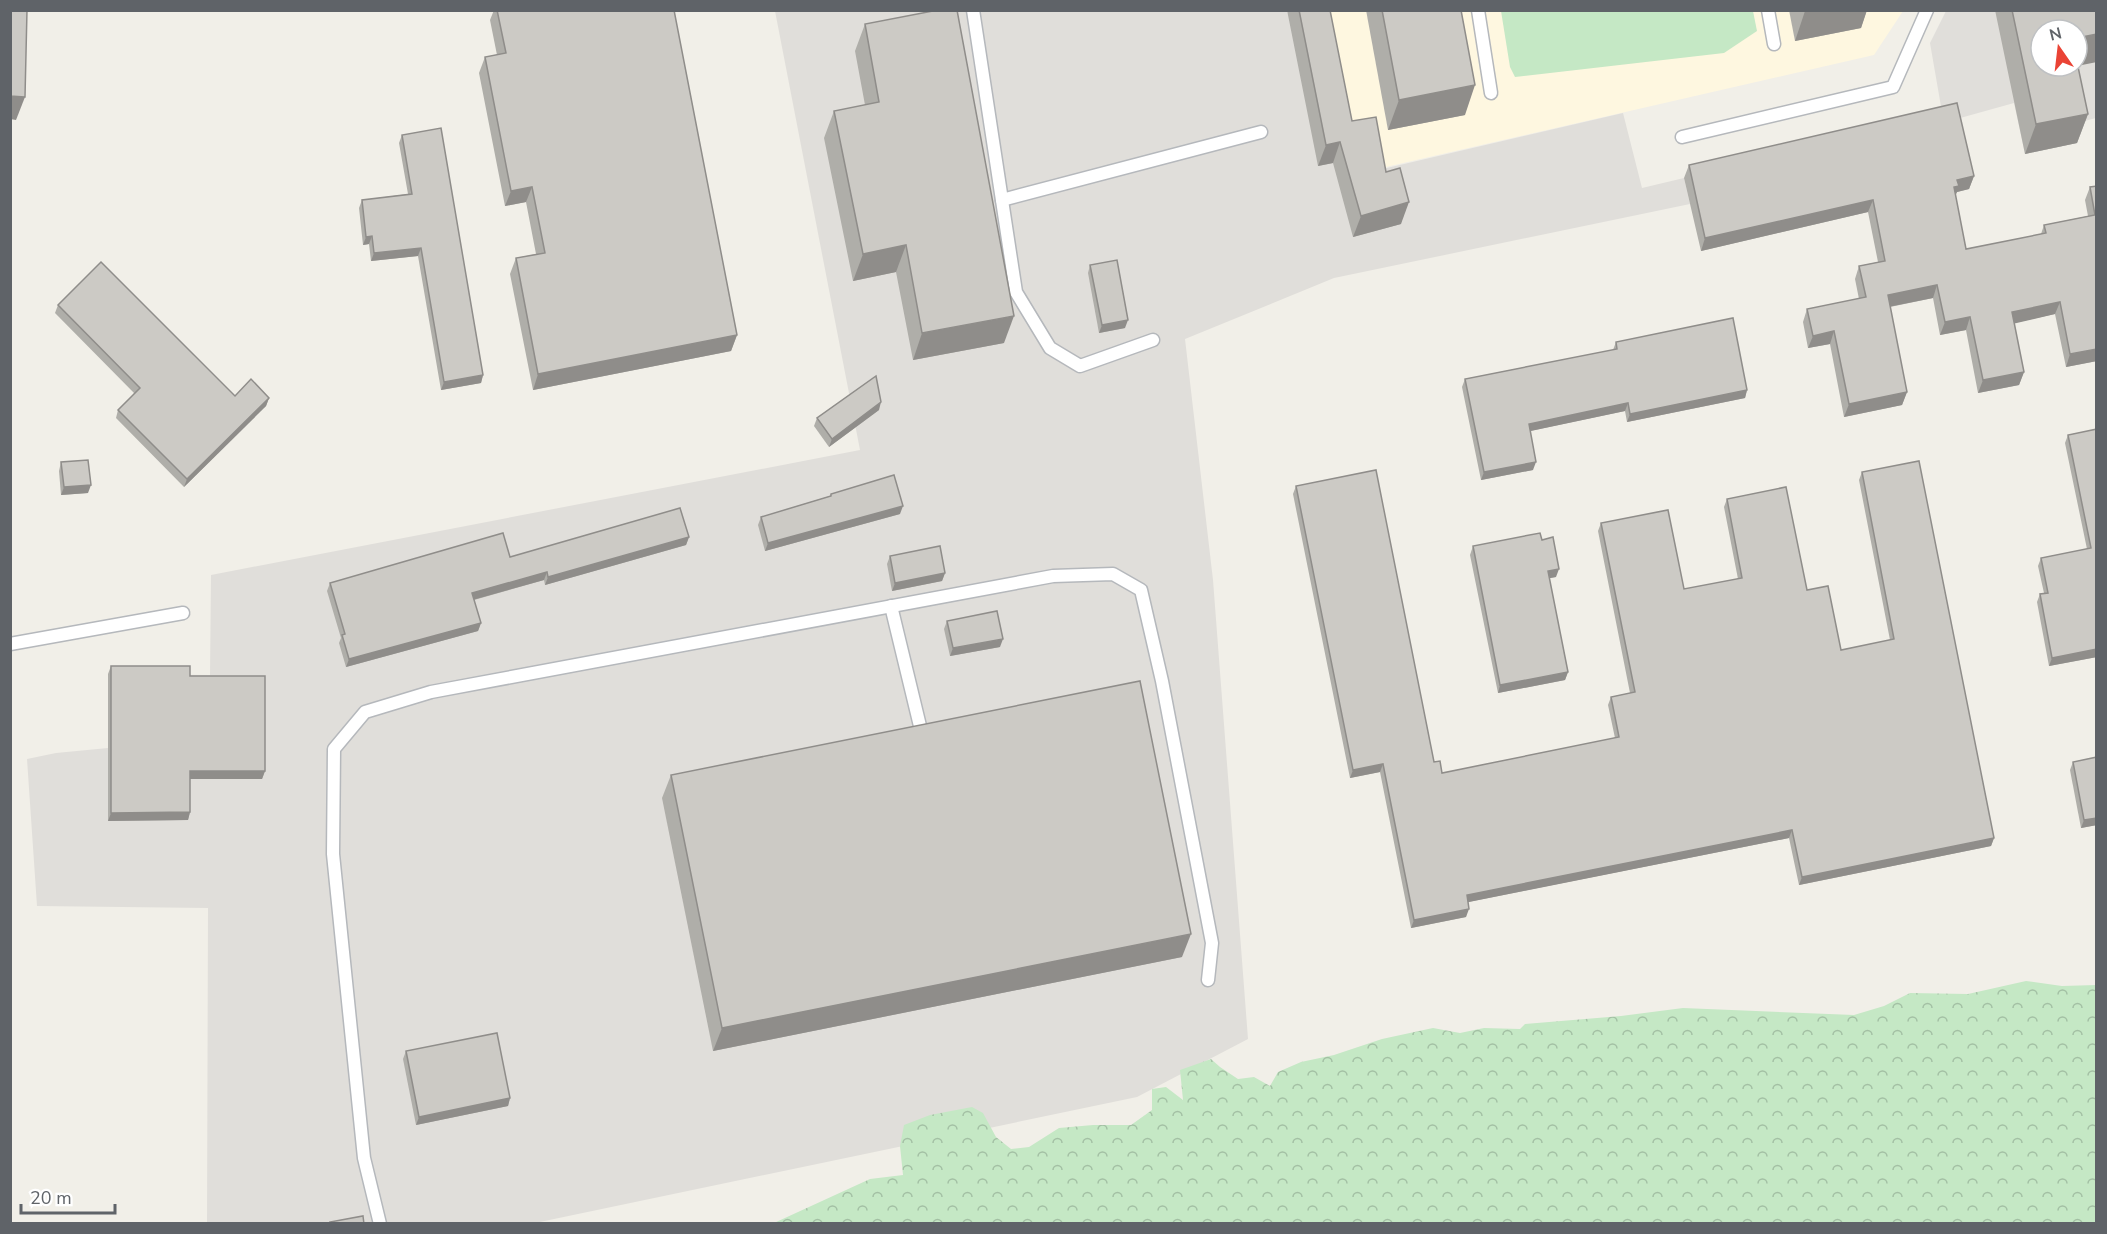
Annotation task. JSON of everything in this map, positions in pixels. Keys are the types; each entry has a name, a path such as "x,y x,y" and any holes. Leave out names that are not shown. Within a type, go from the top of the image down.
{"lane":[{"path":"973,10 1016,292 1050,348 1080,366 1153,340"},
{"path":"1478,10 1491,93"},
{"path":"1768,10 1774,44"},
{"path":"1682,137 1893,87 1927,10"},
{"path":"1002,200 1261,132"},
{"path":"380,1224 364,1158 333,854 334,749 365,712 431,692 1053,576 1113,574 1141,590 1162,681 1212,943 1208,980"},
{"path":"891,606 920,726"},
{"path":"10,644 183,613"}],"shaded area":[{"path":"775,11 1287,11 1348,160 1374,171 1623,113 1642,188 1684,178 1690,204 1334,278 1185,339 1213,580 1248,1039 1137,1097 535,1223 207,1223 208,908 37,906 27,759 56,753 108,748 108,674 210,675 211,575 860,450"},
{"path":"1318,11 1903,11 1874,55 1351,175"},
{"path":"1946,11 2096,11 2096,118 2073,124 2077,143 2025,154 2014,103 1953,120 1943,118 1930,43"}],"green space":[{"path":"1501,11 1753,11 1757,31 1724,53 1515,77 1510,67"},
{"path":"2026,981 2062,986 2096,985 2096,1223 774,1223 870,1179 903,1175 900,1146 904,1125 930,1115 972,1107 983,1113 996,1137 1011,1149 1029,1147 1059,1128 1131,1125 1152,1110 1152,1089 1166,1087 1183,1100 1180,1070 1211,1059 1238,1079 1254,1077 1270,1086 1278,1072 1301,1062 1334,1055 1382,1039 1433,1028 1460,1033 1484,1028 1520,1029 1525,1024 1683,1008 1854,1015 1884,1006 1910,993 1968,994"}],"building":[{"path":"10,10 27,10 25,97 10,96"},
{"path":"497,10 674,10 737,335 538,374 516,258 545,253 532,187 511,191 485,57 506,53"},
{"path":"938,10 957,10 1014,316 922,333 906,245 863,254 834,111 879,102 865,24"},
{"path":"1299,10 1330,10 1352,121 1376,117 1386,172 1400,168 1409,202 1361,216 1340,142 1326,145"},
{"path":"1382,10 1461,10 1475,85 1399,100"},
{"path":"2012,10 2097,10 2097,34 2089,36 2089,18 2029,18 2029,78 2080,78 2088,114 2036,124"},
{"path":"1957,103 1974,176 1957,180 1959,186 1954,187 1966,249 2046,233 2044,225 2095,215 2090,187 2097,186 2097,349 2070,354 2060,302 2012,312 2024,372 1983,380 1970,317 1945,322 1937,285 1888,295 1907,392 1849,404 1834,331 1813,336 1807,309 1866,297 1859,266 1885,261 1873,200 1705,238 1689,165"},
{"path":"441,128 483,375 444,382 421,248 374,253 372,236 366,237 362,200 412,194 402,135"},
{"path":"1117,260 1128,320 1102,325 1090,265"},
{"path":"101,262 235,396 251,379 269,398 187,479 118,410 140,388 58,305"},
{"path":"1733,318 1747,390 1630,414 1628,403 1529,424 1536,462 1484,472 1465,379 1617,349 1616,342"},
{"path":"876,376 881,402 832,439 817,418"},
{"path":"2097,429 2097,649 2052,658 2040,594 2048,593 2041,558 2091,548 2068,435"},
{"path":"88,460 91,485 64,487 61,462"},
{"path":"1919,461 1994,838 1802,877 1792,830 1467,895 1469,909 1414,920 1383,764 1353,770 1296,486 1376,470 1434,762 1440,761 1442,773 1619,737 1611,697 1635,692 1601,523 1668,510 1684,589 1742,578 1727,499 1786,487 1807,590 1828,586 1841,650 1894,639 1862,472"},
{"path":"894,475 903,506 768,543 761,517"},
{"path":"680,508 689,537 548,577 547,572 472,593 481,623 349,659 342,635 345,634 330,583 503,533 510,557"},
{"path":"1540,533 1542,540 1553,537 1559,569 1548,571 1568,672 1500,685 1473,546"},
{"path":"940,546 945,573 895,583 890,556"},
{"path":"997,611 1003,639 953,648 947,621"},
{"path":"111,666 190,666 190,676 265,676 265,771 190,771 190,812 111,813"},
{"path":"1140,681 1191,934 722,1028 671,775"},
{"path":"2097,757 2097,818 2084,820 2073,762"},
{"path":"497,1033 510,1098 419,1117 406,1051"},
{"path":"363,1216 364,1224 331,1224 330,1222"}]}
